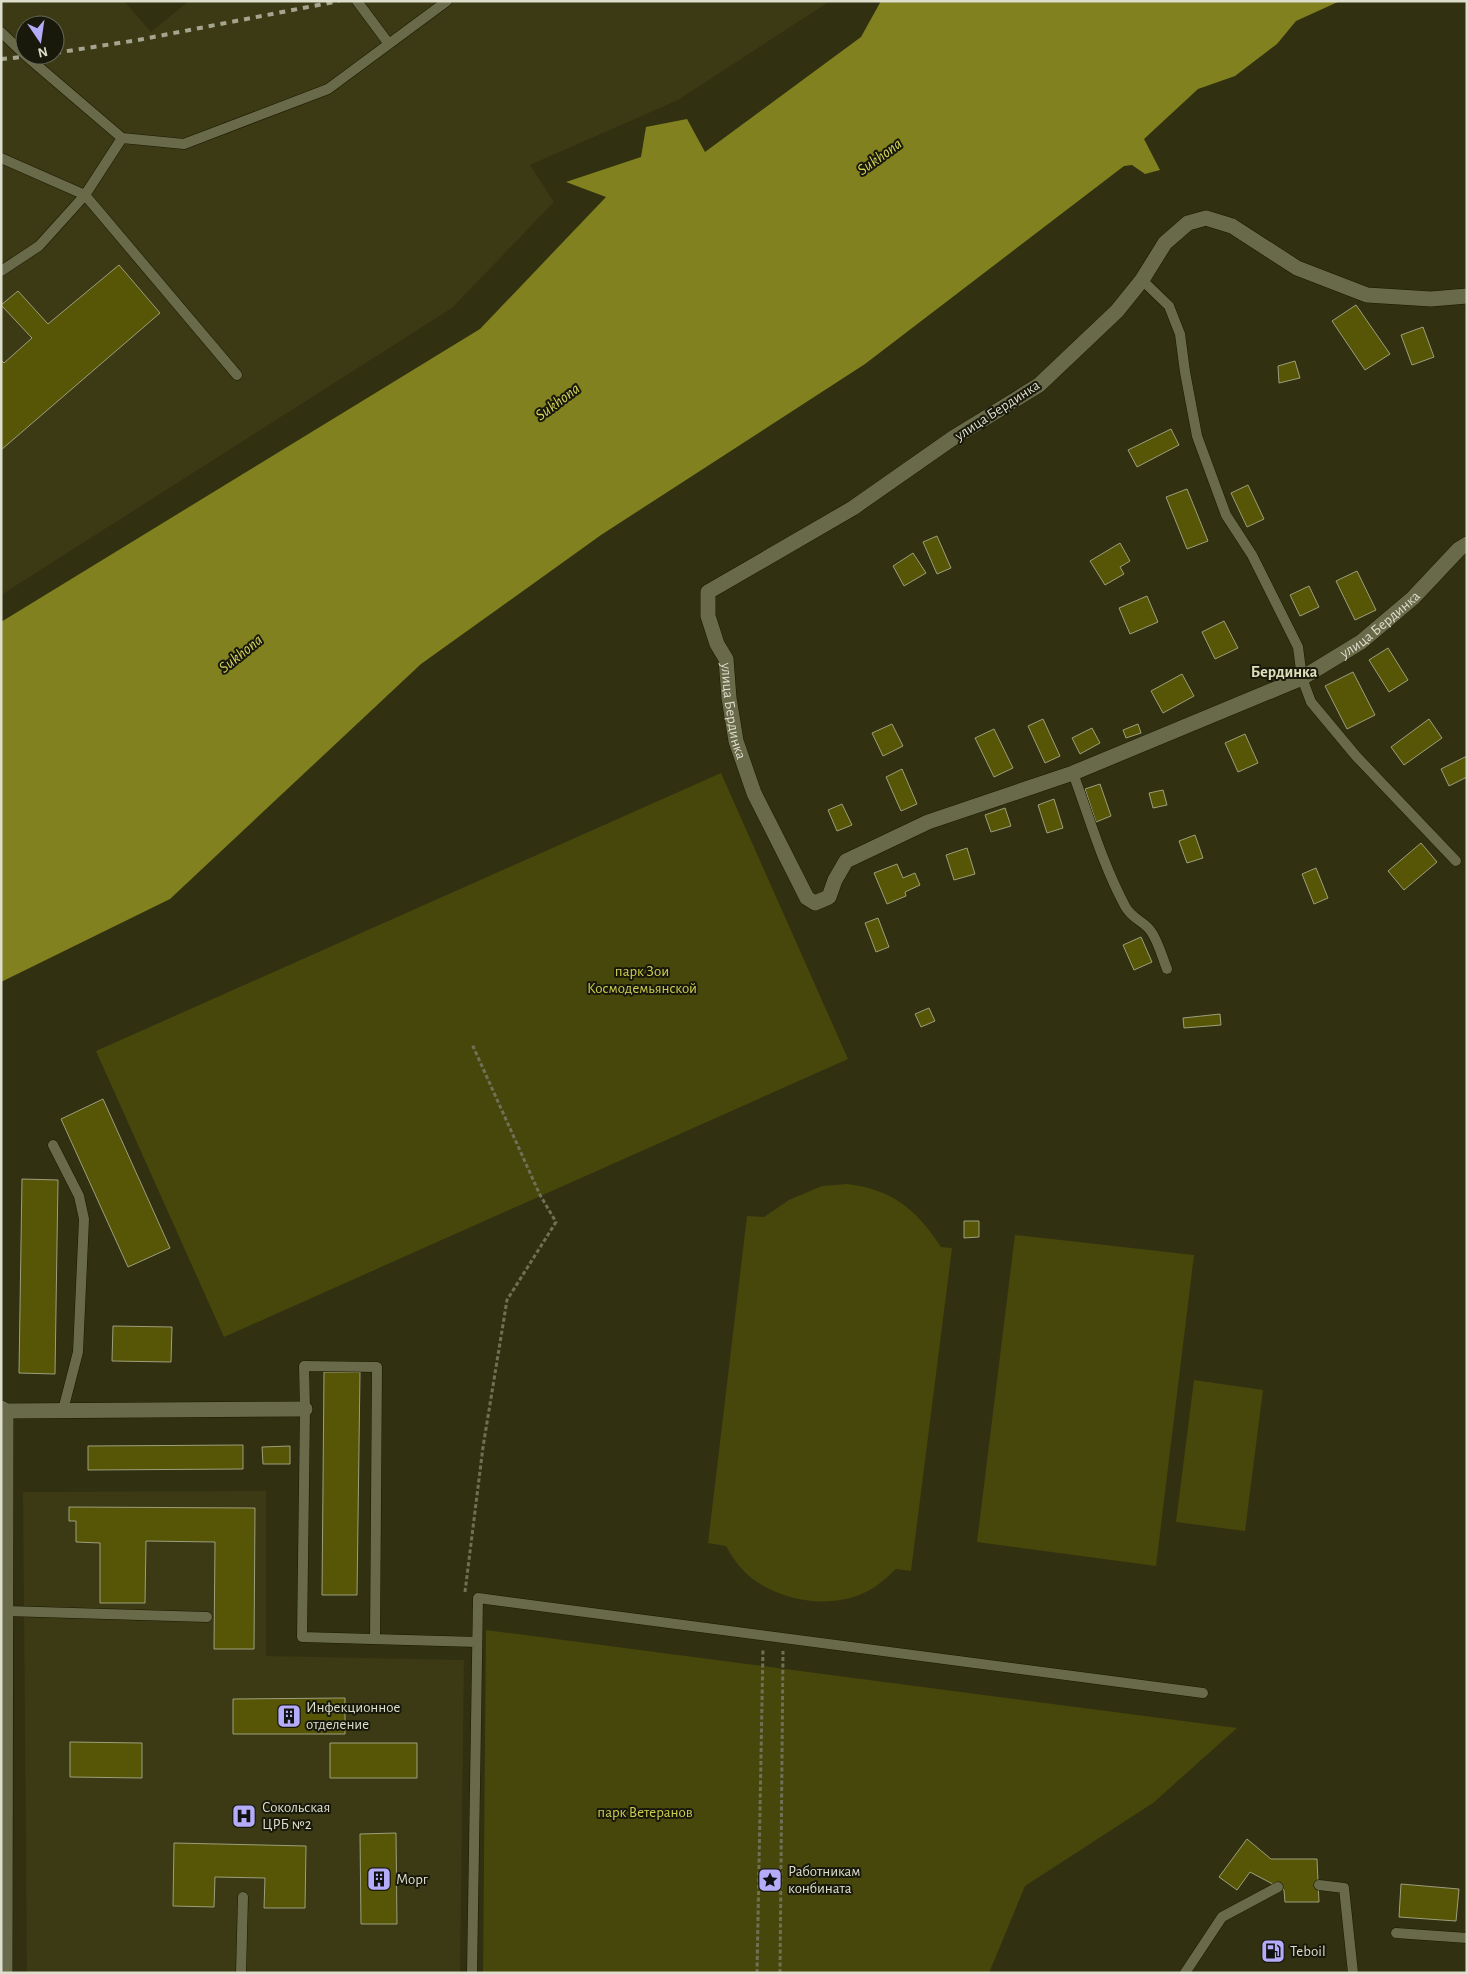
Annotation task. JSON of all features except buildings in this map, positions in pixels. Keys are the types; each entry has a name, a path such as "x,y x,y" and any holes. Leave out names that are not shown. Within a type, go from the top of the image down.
{"street":[{"name":"улица Бердинка","path":"1467,296 1431,299 1367,295 1297,268 1232,226 1206,218 1188,223 1165,243 1142,280 1117,311 1039,385 953,438 853,508 708,592 708,616 717,644 726,660 729,698 736,741 754,793 807,898 815,903 830,897 835,880 846,861 928,822 1073,773 1302,678 1361,642 1413,598 1459,549 1467,544"},
{"path":"5,1973 4,1410 305,1409"}],"lane":[{"path":"357,1 389,44"},
{"path":"37,65 122,138 184,144 328,89 447,1"},
{"path":"1,32 15,45"},
{"path":"1,271 39,246 84,195 122,138"},
{"path":"1,158 84,195 237,375"},
{"path":"1142,280 1169,306 1180,334 1197,436 1226,515 1252,555 1298,646 1302,678 1311,702 1356,756 1456,860"},
{"path":"1073,773 1103,856 1125,906 1135,919 1150,929 1167,969"},
{"path":"52,1144 78,1196 84,1218 78,1352 63,1410"},
{"path":"374,1639 377,1367 304,1366 302,1637 477,1642"},
{"path":"472,1973 478,1598 1203,1693"},
{"path":"4,1611 207,1617"},
{"path":"1318,1885 1344,1888 1353,1973"},
{"path":"1185,1973 1222,1917 1278,1887"},
{"path":"241,1973 243,1897"},
{"path":"1396,1933 1467,1938"}],"path":[{"path":"472,1044 540,1195 556,1222 507,1300 483,1447 465,1595 478,1598"},
{"path":"757,1973 763,1636"},
{"path":"780,1973 783,1639"}],"shaded area":[{"path":"1,1 124,1 151,32 189,1 830,1 678,100 530,165 554,202 452,308 1,595"},
{"name":"Сокольская ЦРБ №2","path":"266,1491 266,1656 464,1660 460,1973 27,1973 23,1492"}],"green space":[{"name":"парк Зои Космодемьянской","path":"721,773 848,1059 224,1337 96,1051"},
{"path":"847,1184 878,1191 902,1204 922,1222 941,1247 952,1248 911,1571 896,1569 872,1589 854,1597 823,1601 807,1600 776,1592 762,1585 742,1569 726,1546 708,1543 747,1216 764,1217 789,1200 822,1186"},
{"path":"1015,1235 1194,1255 1156,1566 977,1542"},
{"path":"1194,1380 1263,1390 1245,1531 1176,1522"},
{"name":"парк Ветеранов","path":"486,1630 1237,1728 1153,1803 1025,1886 989,1973 483,1973"}],"water":[{"name":"Sukhona","path":"881,1 1340,1 1296,21 1277,44 1235,76 1198,89 1144,139 1160,170 1145,174 1132,165 1124,166 865,364 601,535 421,664 170,899 1,982 1,622 480,329 606,197 566,182 641,157 646,127 687,119 705,152 861,37"}],"railway":[{"path":"65,51 138,40 339,1"},
{"path":"1,59 15,58"}],"place":[{"name":"Инфекционное отделение","path":"289,1716"},
{"name":"Сокольская ЦРБ №2","path":"244,1816"},
{"name":"Морг","path":"379,1879"},
{"name":"Работникам конбината","path":"770,1880"},
{"name":"Teboil","path":"1273,1951"}],"district":[{"name":"Бердинка","path":"1284,671"}]}
